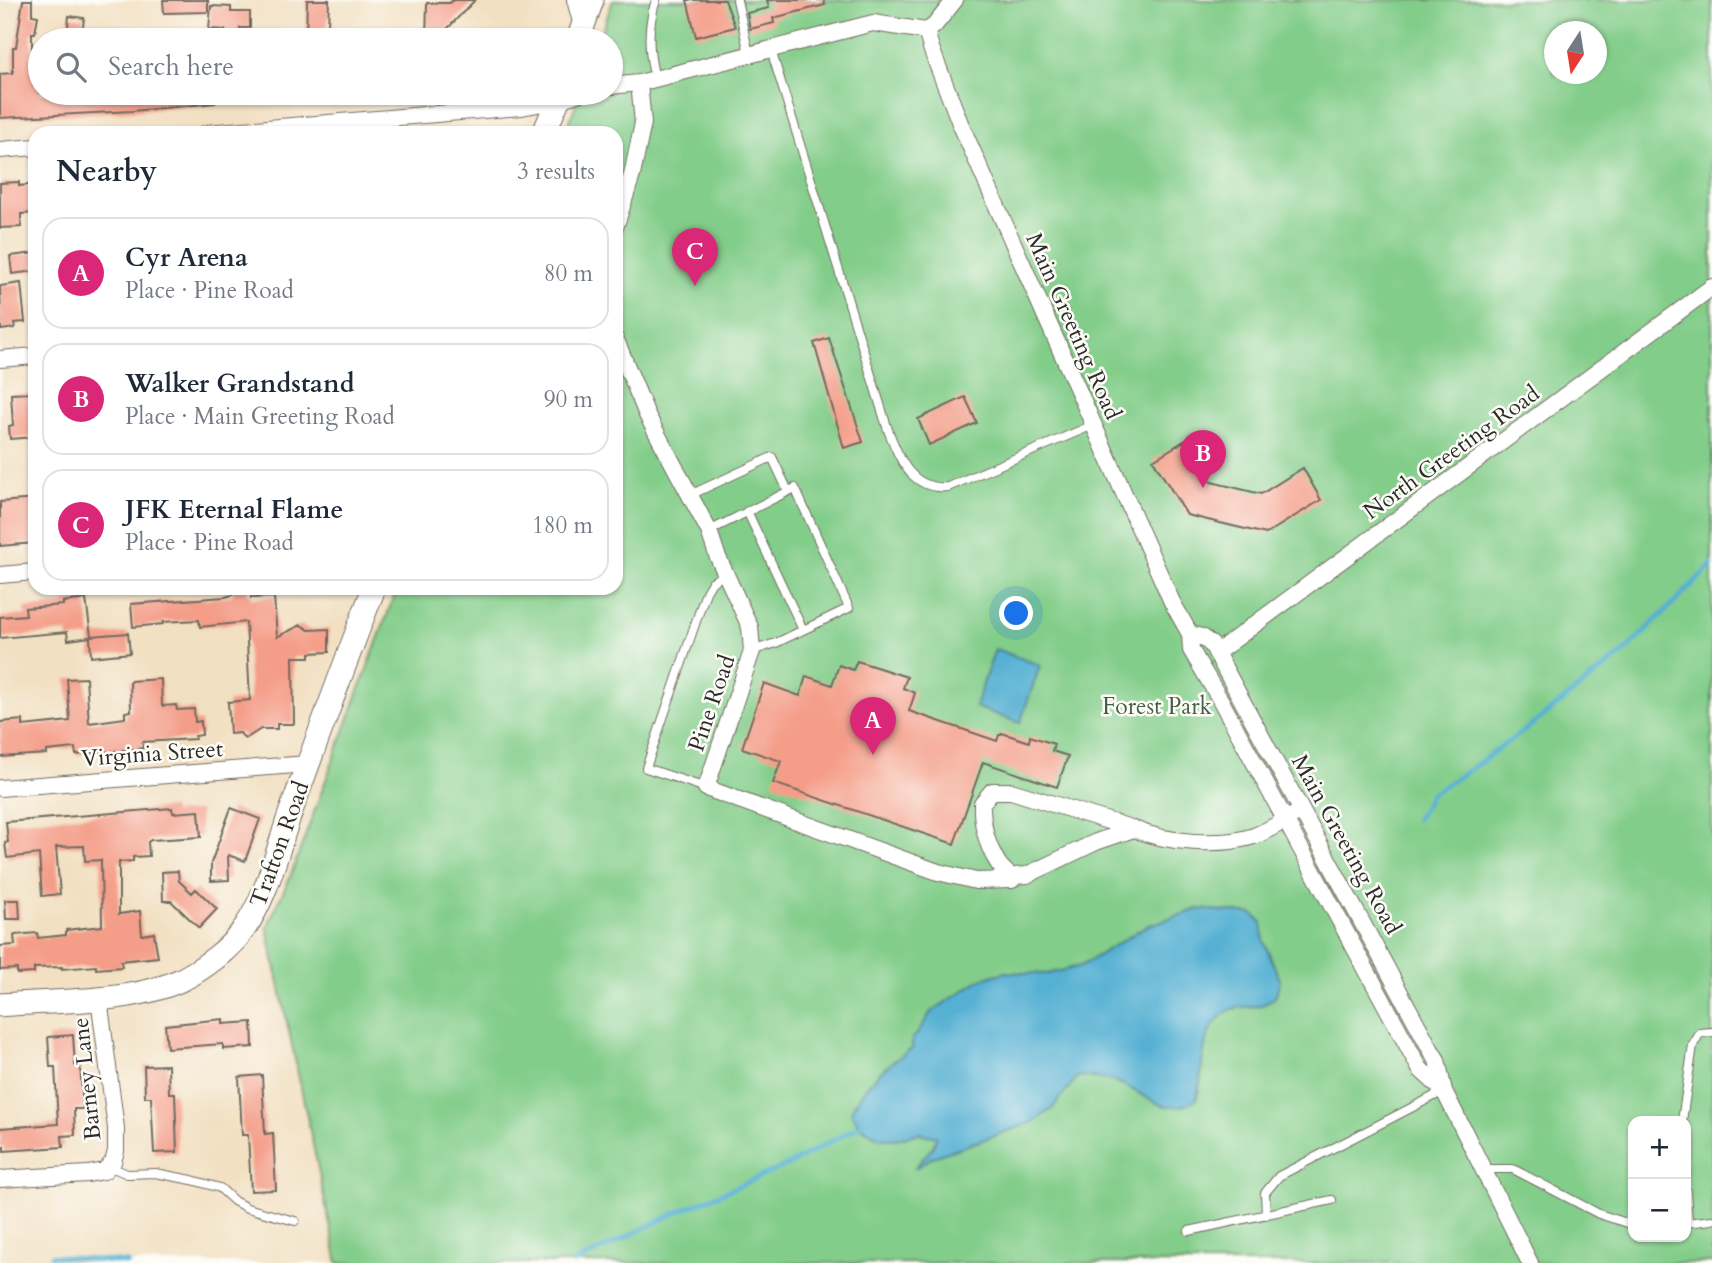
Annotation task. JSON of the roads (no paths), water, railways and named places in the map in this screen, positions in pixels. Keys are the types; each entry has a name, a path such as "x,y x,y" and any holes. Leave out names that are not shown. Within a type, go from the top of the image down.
{"street":[{"path":"575,0 579,28"},
{"path":"582,28 592,0"},
{"path":"623,85 656,79 873,23 926,31 934,26 955,0"},
{"name":"Main Greeting Road","path":"926,31 960,123 1172,601 1190,634 1191,650 1420,1069 1444,1091"},
{"path":"623,203 641,136 643,113 639,83"},
{"path":"291,126 530,105"},
{"path":"548,126 561,105"},
{"path":"0,150 28,148"},
{"name":"North Greeting Road","path":"1216,653 1712,287"},
{"name":"Pine Road","path":"623,356 648,415 709,531 725,574 752,631 752,651 706,788 938,872 976,881 1012,880 1015,876 1027,875 1096,842 1134,829"},
{"path":"0,359 28,357"},
{"path":"0,575 28,573"},
{"name":"Trafton Road","path":"0,1005 99,998 145,991 182,979 237,939 267,882 371,595"},
{"name":"Main Greeting Road","path":"1190,634 1207,641 1216,653 1302,810 1437,1060 1444,1091 1531,1263"},
{"name":"Virginia Street","path":"0,788 308,764"},
{"path":"1012,880 994,856 983,822 982,803 992,791 1022,793 1163,838 1225,841 1253,836 1302,810"},
{"name":"Barney Lane","path":"0,1179 69,1177 96,1173 111,1167 116,1151 116,1128 99,998"}],"lane":[{"path":"656,0 648,44 656,79"},
{"path":"737,0 749,54"},
{"path":"771,48 887,427 912,477 932,488 948,487 1093,425"},
{"path":"690,495 772,457 788,491"},
{"path":"709,531 795,488 849,608 752,651"},
{"path":"747,511 803,630"},
{"path":"706,788 646,768 706,592 712,582 725,574"},
{"path":"1683,1116 1693,1045 1700,1033 1712,1032"},
{"path":"1266,1214 1265,1192 1279,1176 1444,1091"},
{"path":"111,1167 127,1174 167,1174 201,1182 220,1188 234,1202 247,1208 295,1222"},
{"path":"1484,1169 1513,1169 1599,1214 1628,1223"},
{"path":"1189,1231 1332,1200"},
{"path":"1691,1223 1712,1220"}],"water":[{"path":"995,649 1040,665 1020,723 975,707"},
{"path":"1198,909 1253,914 1262,923 1264,942 1280,980 1275,997 1270,1001 1257,1006 1232,1009 1218,1019 1211,1029 1206,1040 1196,1100 1173,1107 1163,1105 1116,1082 1078,1076 1051,1110 1031,1123 933,1157 914,1169 932,1148 937,1137 919,1133 895,1139 878,1137 859,1126 851,1111 869,1084 885,1068 912,1049 912,1038 931,1012 981,979 1005,972 1047,974 1081,966 1146,926"}],"waterway":[{"path":"1417,819 1431,794 1536,722 1623,653 1712,565"},
{"path":"574,1263 673,1214 790,1164 859,1126"},
{"path":"51,1256 128,1263"}],"place":[{"name":"JFK Eternal Flame","path":"695,286"},
{"name":"Walker Grandstand","path":"1203,488"},
{"name":"Cyr Arena","path":"873,755"}],"park label":[{"name":"Forest Park","path":"1157,706"}]}
